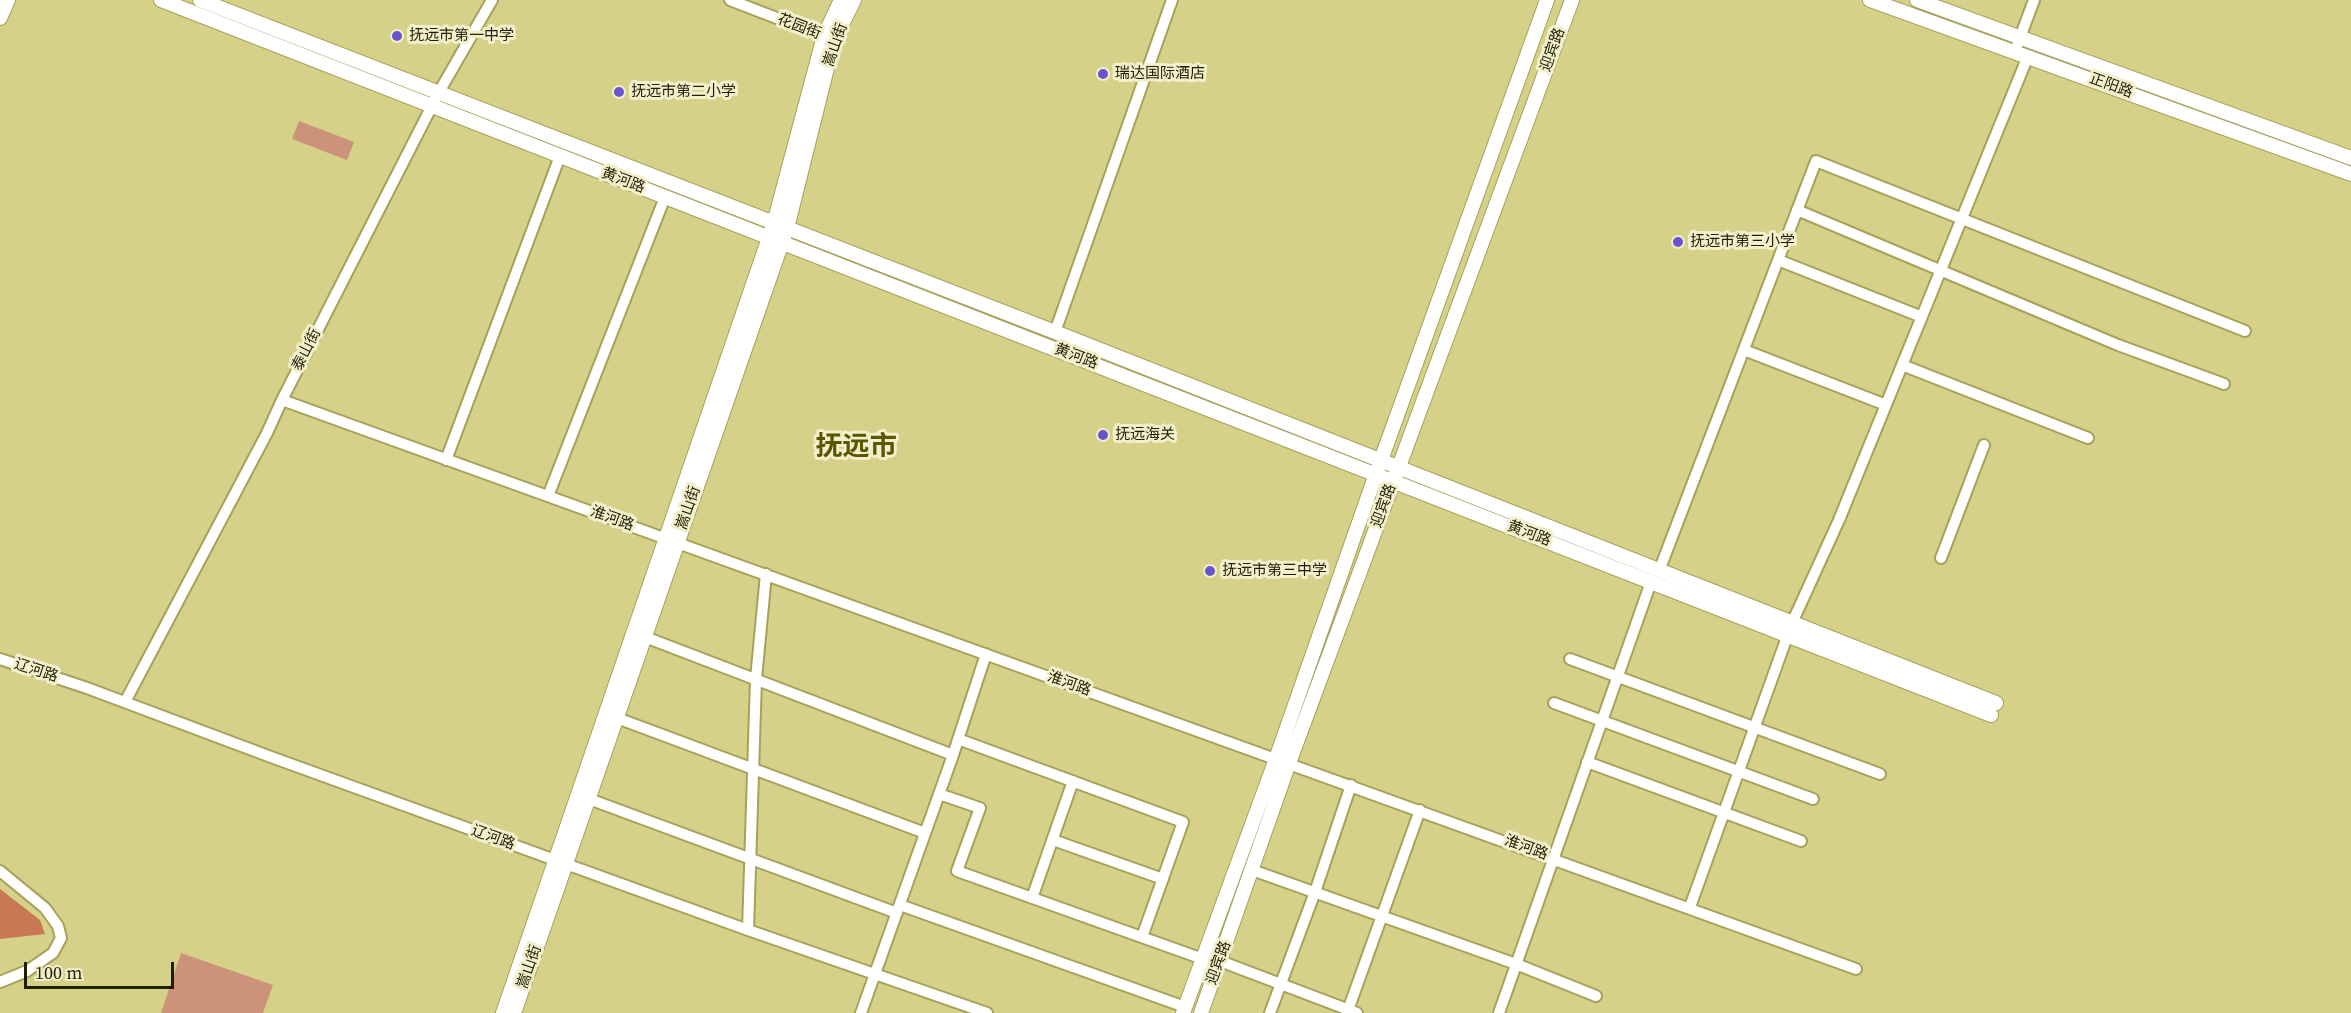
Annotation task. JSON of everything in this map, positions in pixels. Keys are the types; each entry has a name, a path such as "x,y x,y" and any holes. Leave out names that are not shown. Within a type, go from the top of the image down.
{"main road":[{"path":"0,18 8,0"},
{"name":"黄河路","path":"161,0 775,240 1378,468 1993,709"},
{"name":"黄河路","path":"200,0 1055,332 1378,468"},
{"name":"嵩山街","path":"514,1013 561,863 780,225 841,0"},
{"name":"嵩山街","path":"829,38 854,0"},
{"name":"迎宾路","path":"1201,1013 1252,870 1283,761 1378,468 1547,0"},
{"name":"迎宾路","path":"1184,1010 1396,475 1572,0"},
{"name":"正阳路","path":"1870,0 2351,174"},
{"name":"正阳路","path":"1917,0 2351,158"},
{"name":"嵩山街","path":"503,1013 561,863 589,799 645,638 672,541"}],"street":[{"name":"泰山街","path":"125,702 267,433 439,92 492,0"},
{"name":"花园街","path":"730,0 829,38"},
{"path":"1055,332 1172,0"},
{"path":"1690,907 1790,629 1839,520 1961,220 2021,53 2020,37 2034,0"},
{"path":"446,460 560,156"},
{"path":"1499,1013 1655,576 1816,161 2245,331"},
{"path":"548,496 665,197"},
{"path":"1797,210 2118,345 2224,384"},
{"path":"1778,260 1922,317"},
{"path":"1744,350 1886,405"},
{"path":"1902,365 2088,438"},
{"name":"淮河路","path":"282,400 1690,907 1856,969"},
{"path":"1941,558 1983,445"},
{"path":"748,930 756,680 766,574"},
{"path":"645,638 953,755"},
{"path":"861,1013 926,833 986,654"},
{"name":"辽河路","path":"0,659 125,702 561,863 987,1013"},
{"path":"1570,659 1880,774"},
{"path":"1554,703 1813,799"},
{"path":"617,717 926,833"},
{"path":"958,739 1183,822 1142,937"},
{"path":"1587,762 1801,841"},
{"path":"1032,898 1073,781"},
{"path":"1270,1013 1315,892 1351,785"},
{"path":"939,794 980,808 957,871 1203,959"},
{"path":"589,799 749,858 1184,1010"},
{"path":"1220,961 1350,1012 1420,810"},
{"path":"1053,840 1163,879"},
{"path":"1252,870 1516,964 1596,996"},
{"path":"0,871 45,908 58,926 61,938 53,953 27,971 0,982"},
{"path":"949,1013 953,1001"}],"shaded area":[{"path":"299,121 354,142 347,160 292,139"},
{"path":"0,889 40,920 45,934 0,939"},
{"path":"181,953 273,985 263,1013 161,1013"}],"place":[{"name":"抚远市第一中学","path":"397,36"},
{"name":"瑞达国际酒店","path":"1103,74"},
{"name":"抚远市第二小学","path":"619,92"},
{"name":"抚远市第三小学","path":"1678,242"},
{"name":"抚远海关","path":"1103,435"},
{"name":"抚远市第三中学","path":"1210,571"}],"district":[{"name":"抚远市","path":"856,448"}]}
